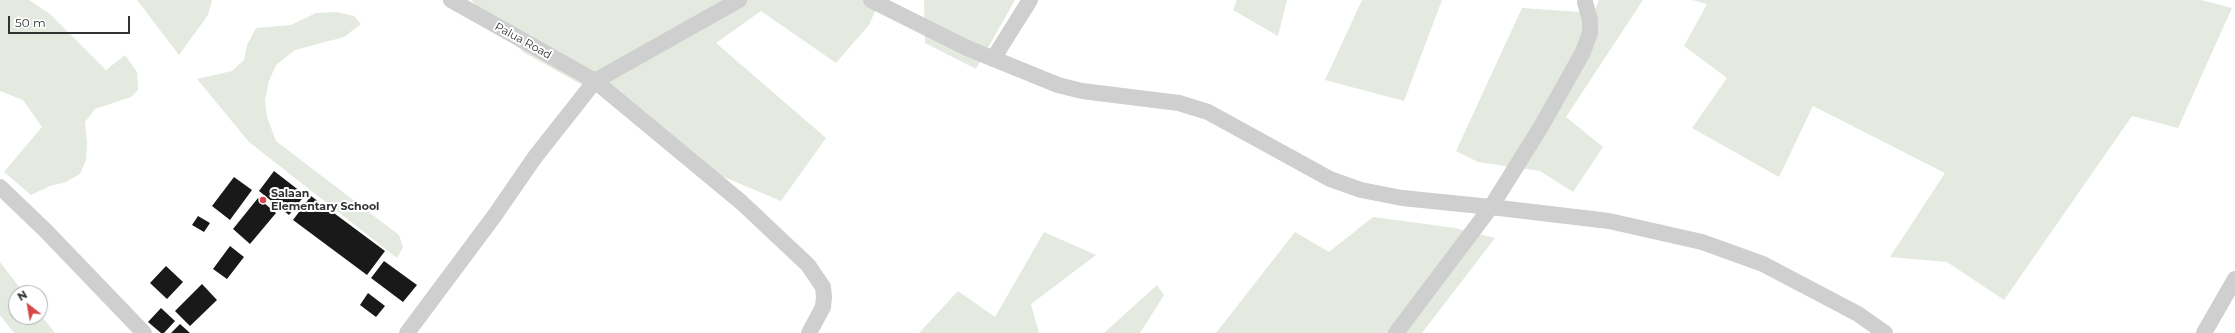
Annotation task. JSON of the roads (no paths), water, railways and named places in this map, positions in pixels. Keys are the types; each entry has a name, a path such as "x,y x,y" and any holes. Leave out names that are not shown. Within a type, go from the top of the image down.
{"street":[{"name":"Palua Road","path":"450,0 595,81 698,165 808,265 823,288 824,297 823,307 809,333"},
{"path":"406,333 495,215 535,157 595,81 739,0"},
{"path":"871,0 967,48 1058,85 1082,91 1179,103 1208,112 1330,179 1361,190 1402,198 1609,221 1702,242 1763,264 1858,314 1885,333"},
{"path":"993,59 1030,0"},
{"path":"1396,333 1491,207 1542,125 1583,52 1590,33 1590,25 1585,2"},
{"path":"0,187 45,230 144,333"},
{"path":"2204,333 2235,279"}],"place":[{"name":"Salaan Elementary School","path":"263,200"}]}
